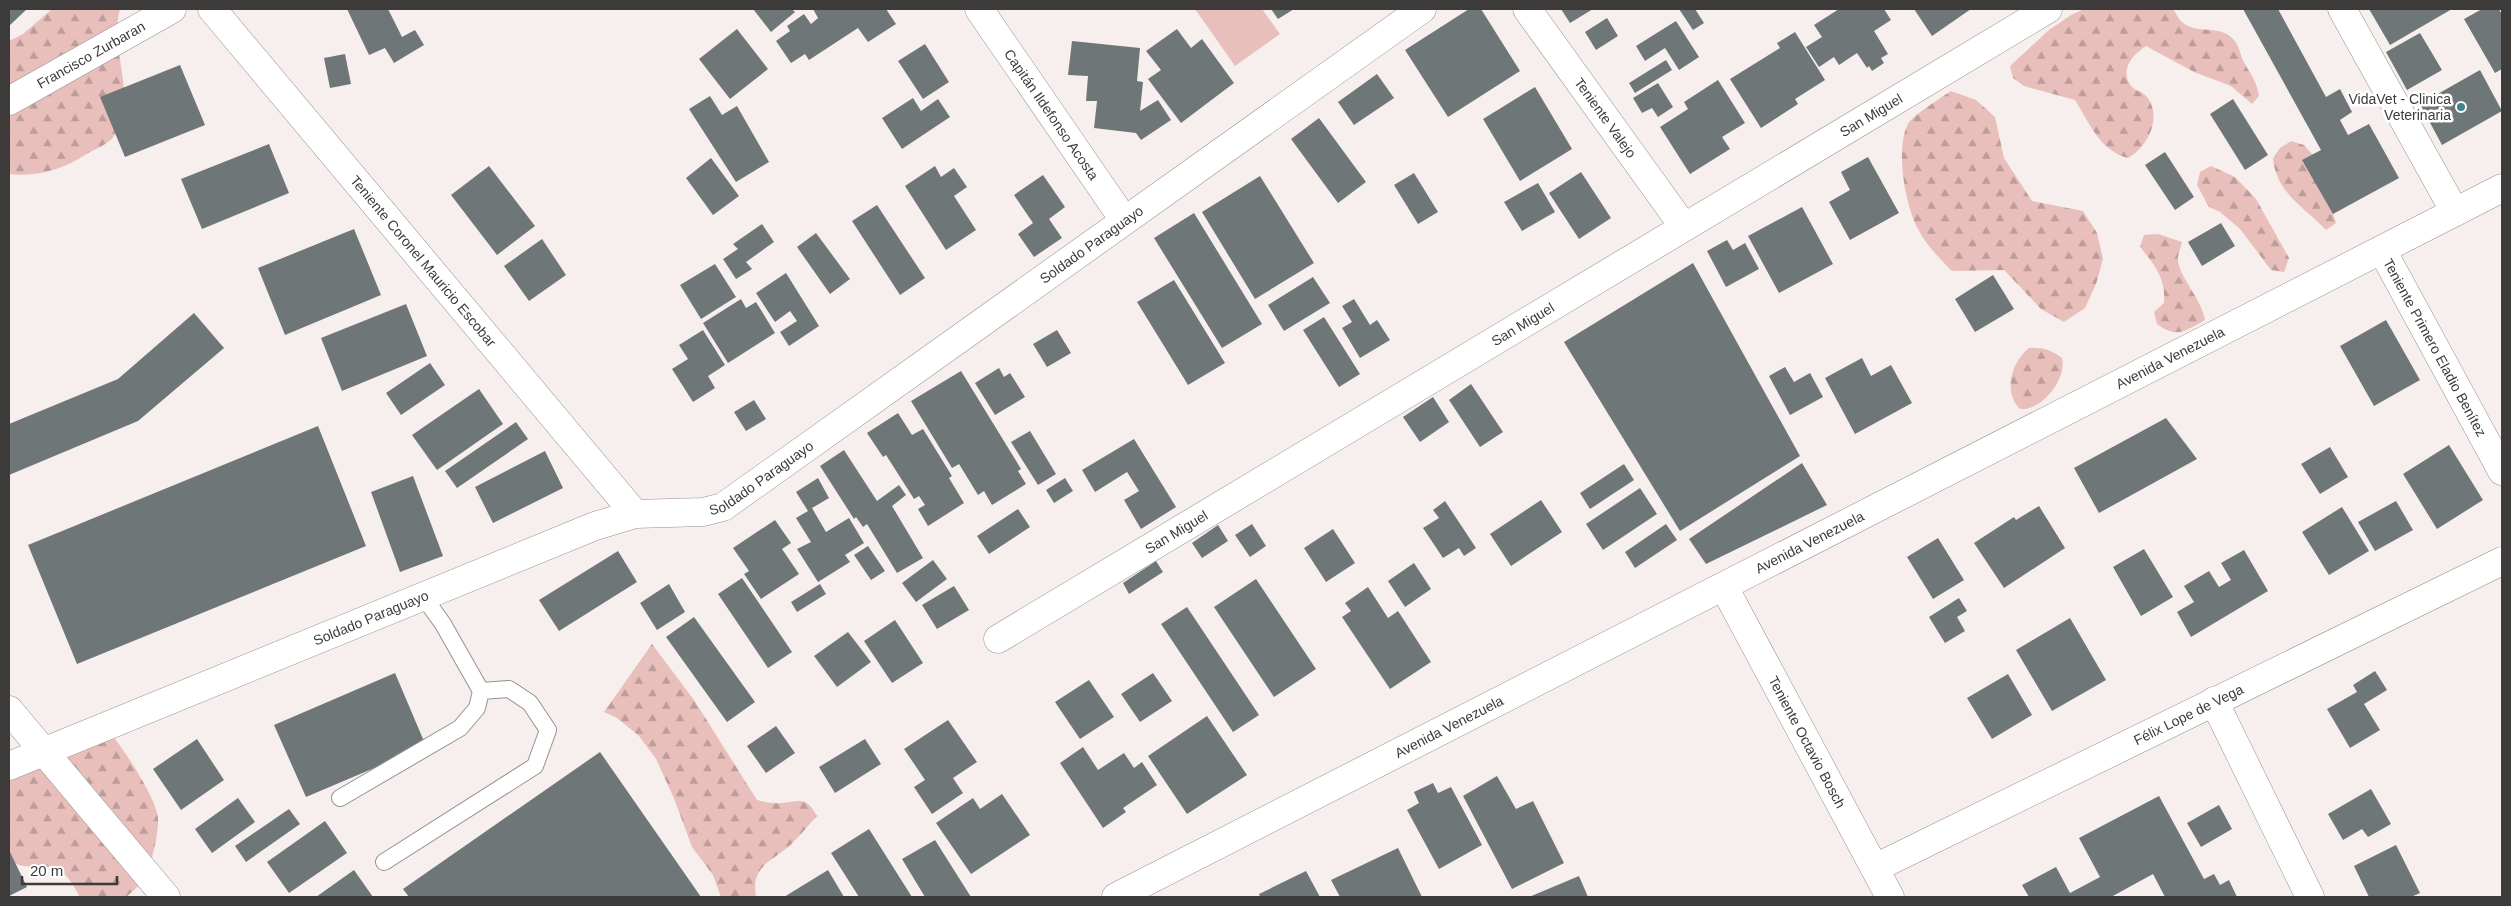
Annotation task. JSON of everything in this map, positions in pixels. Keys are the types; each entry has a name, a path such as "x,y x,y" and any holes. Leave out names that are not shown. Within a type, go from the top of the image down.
{"street":[{"name":"Francisco Zurbaran","path":"9,101 172,9"},
{"name":"Teniente Coronel Mauricio Escobar","path":"212,9 635,514"},
{"name":"Capitán Ildefonso Acosta","path":"979,9 1124,220"},
{"name":"Soldado Paraguayo","path":"9,766 595,526 635,514 704,512 723,507 1422,9"},
{"name":"Teniente Valejo","path":"1527,9 1684,227"},
{"name":"San Miguel","path":"998,639 2048,9"},
{"path":"2342,9 2455,212"},
{"name":"Avenida Venezuela","path":"1116,897 2502,188"},
{"name":"Teniente Primero Eladio Benítez","path":"2382,250 2502,471"},
{"name":"Félix Lope de Vega","path":"1875,868 2502,561"},
{"name":"Teniente Octavio Bosch","path":"1724,587 1890,897"},
{"path":"2214,701 2310,897"},
{"path":"9,710 166,897"}],"lane":[{"path":"340,798 460,728 477,708 481,691 443,624 423,596"},
{"path":"384,862 535,766 548,730 530,703 510,688 481,691"}],"green space":[{"path":"52,9 120,9 117,25 124,90 124,106 121,121 114,136 108,142 67,165 39,173 9,174 9,41 23,34"},
{"path":"1195,9 1262,9 1280,34 1235,66"},
{"path":"2084,9 2173,9 2181,21 2188,26 2228,34 2237,45 2259,96 2252,104 2231,86 2194,72 2146,46 2132,58 2126,74 2131,86 2144,94 2150,102 2153,111 2151,129 2142,146 2135,153 2128,158 2118,154 2103,143 2075,100 2024,86 2013,78 2010,66 2049,30 2071,15"},
{"path":"1951,91 1976,100 1995,117 2004,158 2032,201 2083,211 2097,233 2103,259 2096,284 2085,308 2064,322 2041,309 2004,270 1952,271 1929,246 1913,219 1903,177 1902,147 1904,134 1908,124 1915,116"},
{"path":"2291,141 2304,145 2313,155 2336,223 2326,230 2292,198 2279,181 2273,158 2280,148"},
{"path":"2211,166 2235,177 2256,199 2289,258 2284,272 2271,270 2240,229 2220,212 2209,207 2197,185 2200,172"},
{"path":"2158,234 2182,242 2178,256 2181,272 2203,312 2205,320 2181,332 2164,329 2157,324 2154,312 2164,303 2163,287 2155,266 2140,247 2144,235"},
{"path":"2029,348 2038,348 2054,353 2062,358 2063,366 2057,384 2044,399 2037,405 2020,409 2012,394 2011,377 2018,361"},
{"path":"652,644 694,700 757,800 769,803 806,802 817,816 791,844 762,867 756,879 756,897 721,897 713,875 692,847 673,796 656,759 639,736 617,718 604,712"},
{"path":"109,731 130,760 156,809 158,824 156,839 151,862 144,878 126,897 80,897 62,872 46,866 30,867 20,865 9,860 9,755"}],"building":[{"path":"9,9 27,9 9,26"},
{"path":"347,9 388,9 402,37 415,30 424,45 394,63 385,48 369,55"},
{"path":"753,9 792,9 795,12 771,32"},
{"path":"813,9 886,9 896,24 868,42 858,28 809,60 805,54 791,63 776,41 790,31 787,26 804,14 811,24 818,18"},
{"path":"1271,9 1294,9 1278,19"},
{"path":"1469,9 1481,9 1520,71 1448,117 1405,50"},
{"path":"1561,9 1593,9 1570,23"},
{"path":"1679,9 1695,9 1704,23 1693,30"},
{"path":"1839,9 1884,9 1891,20 1874,31 1888,54 1881,58 1884,63 1872,71 1869,66 1867,68 1857,53 1839,65 1834,57 1819,67 1806,47 1822,37 1814,25"},
{"path":"1914,9 1971,9 1932,36"},
{"path":"2243,9 2278,9 2326,97 2340,89 2352,112 2340,120 2348,135 2369,124 2399,178 2333,214 2302,160 2321,150"},
{"path":"2369,9 2403,10 2452,9 2390,45"},
{"path":"2482,9 2499,9 2502,15 2502,69 2495,73 2464,19"},
{"path":"1607,18 1618,36 1596,50 1585,32"},
{"path":"1676,21 1699,57 1679,70 1665,48 1645,61 1636,46"},
{"path":"737,29 768,69 730,99 699,59"},
{"path":"1177,29 1191,48 1202,39 1234,83 1181,123 1148,79 1161,70 1146,51"},
{"path":"1795,32 1825,80 1795,99 1798,104 1761,128 1730,79 1780,48 1777,43"},
{"path":"2420,33 2442,70 2407,90 2386,52"},
{"path":"1072,41 1140,48 1137,81 1143,82 1140,111 1158,100 1171,120 1141,140 1136,133 1094,128 1097,101 1086,101 1088,76 1068,75"},
{"path":"925,44 949,82 923,99 898,61"},
{"path":"345,54 351,84 330,88 324,58"},
{"path":"1666,60 1672,70 1635,93 1629,83"},
{"path":"180,65 205,125 125,157 100,97"},
{"name":"VidaVet - Clinica Veterinaria","path":"2480,70 2502,111 2442,145 2420,104"},
{"path":"1377,74 1394,98 1354,125 1338,102"},
{"path":"1718,80 1745,123 1722,137 1730,149 1690,174 1660,127 1688,109 1684,102"},
{"path":"1658,83 1673,107 1658,117 1652,108 1642,113 1633,98"},
{"path":"1535,87 1572,149 1520,181 1483,119"},
{"path":"710,96 722,115 737,106 769,162 736,182 689,109"},
{"path":"913,98 921,111 938,99 950,117 902,149 882,118"},
{"path":"2233,99 2268,155 2245,170 2210,114"},
{"path":"1319,118 1366,182 1338,203 1291,139"},
{"path":"269,144 289,193 202,229 181,179"},
{"path":"2165,152 2194,197 2175,210 2145,165"},
{"path":"1868,157 1899,213 1850,240 1829,202 1850,190 1841,172"},
{"path":"711,158 739,196 713,215 686,178"},
{"path":"489,166 535,226 497,255 451,195"},
{"path":"935,166 941,177 954,168 967,187 954,196 976,230 946,250 905,186"},
{"path":"1581,172 1611,218 1579,239 1549,193"},
{"path":"1414,173 1438,212 1418,224 1394,185"},
{"path":"1043,175 1065,207 1049,219 1062,238 1034,257 1018,234 1033,223 1014,195"},
{"path":"1260,176 1314,263 1255,299 1202,212"},
{"path":"1538,183 1555,212 1522,231 1504,202"},
{"path":"877,205 925,278 900,295 852,221"},
{"path":"1802,207 1833,264 1779,293 1748,236"},
{"path":"1194,213 1262,324 1222,348 1154,238"},
{"path":"2221,223 2235,246 2202,266 2188,242"},
{"path":"762,224 774,242 746,262 752,269 736,279 723,259 738,249 733,244"},
{"path":"354,229 381,295 285,335 258,268"},
{"path":"816,233 850,279 830,294 797,247"},
{"path":"542,239 566,275 529,301 504,266"},
{"path":"1727,240 1733,250 1745,243 1759,269 1726,287 1707,251"},
{"path":"1693,263 1800,456 1680,531 1564,342"},
{"path":"715,264 736,297 701,319 680,285"},
{"path":"786,273 819,326 789,346 780,332 797,321 790,311 775,322 756,293"},
{"path":"1993,275 2014,309 1975,332 1955,299"},
{"path":"1313,277 1330,303 1284,331 1268,305"},
{"path":"1174,280 1225,363 1188,385 1137,302"},
{"path":"741,299 746,308 756,302 775,333 728,363 703,323"},
{"path":"1354,299 1370,325 1377,320 1390,340 1360,358 1342,328 1352,322 1342,306"},
{"path":"406,304 427,356 342,391 321,338"},
{"path":"194,313 224,348 138,421 9,475 9,424 118,379"},
{"path":"1324,317 1360,374 1339,387 1303,330"},
{"path":"2386,320 2420,380 2374,406 2340,346"},
{"path":"703,330 725,365 708,376 715,388 693,402 672,369 688,359 679,345"},
{"path":"1057,330 1071,353 1047,367 1033,344"},
{"path":"1862,358 1871,376 1891,365 1912,403 1855,434 1825,378"},
{"path":"430,363 445,385 401,415 386,393"},
{"path":"1785,367 1794,382 1810,373 1823,397 1790,415 1769,376"},
{"path":"999,368 1004,377 1010,373 1025,397 995,415 975,383"},
{"path":"961,371 1021,469 1018,471 1026,484 992,505 984,491 978,495 959,464 952,468 911,401"},
{"path":"1471,384 1503,432 1480,447 1449,400"},
{"path":"479,389 503,424 437,470 412,435"},
{"path":"1433,397 1449,422 1420,442 1403,417"},
{"path":"754,400 766,419 746,431 734,412"},
{"path":"898,413 912,435 923,429 952,476 949,478 964,503 928,526 918,509 925,505 919,496 914,499 886,455 883,457 867,433"},
{"path":"2166,418 2197,459 2099,513 2074,468"},
{"path":"516,422 528,439 457,488 445,471"},
{"path":"318,426 366,546 77,664 28,545"},
{"path":"1030,431 1056,474 1038,485 1011,442"},
{"path":"1134,439 1176,507 1141,529 1124,500 1139,491 1127,472 1095,492 1082,470"},
{"path":"2449,445 2483,500 2437,529 2403,474"},
{"path":"2330,447 2348,477 2320,494 2301,464"},
{"path":"844,450 877,501 899,485 906,495 892,506 923,558 897,573 867,524 863,527 856,517 854,519 820,466"},
{"path":"545,451 563,488 493,523 475,487"},
{"path":"1802,463 1827,505 1706,564 1689,539"},
{"path":"1624,464 1634,480 1590,509 1580,493"},
{"path":"413,476 443,556 400,572 371,492"},
{"path":"818,478 829,498 812,508 826,532 849,518 864,543 845,555 850,562 818,582 797,549 811,542 796,518 808,511 796,492"},
{"path":"1065,478 1073,491 1054,503 1046,490"},
{"path":"1640,488 1657,514 1603,550 1586,524"},
{"path":"1541,500 1562,532 1511,566 1490,534"},
{"path":"1445,501 1476,548 1464,556 1459,548 1443,558 1423,528 1439,518 1433,510"},
{"path":"2396,501 2413,530 2375,551 2358,522"},
{"path":"2039,506 2065,548 2004,588 1974,543 2014,517 2016,520"},
{"path":"2342,507 2369,551 2329,575 2302,532"},
{"path":"1018,509 1030,527 989,554 977,536"},
{"path":"775,520 791,543 782,549 799,574 761,599 744,574 749,571 733,548"},
{"path":"1252,524 1266,546 1250,557 1235,535"},
{"path":"1666,524 1677,540 1635,568 1625,552"},
{"path":"1218,525 1228,541 1202,558 1192,543"},
{"path":"1333,529 1355,563 1326,582 1304,548"},
{"path":"1938,538 1964,580 1933,599 1907,557"},
{"path":"868,546 885,571 871,580 854,555"},
{"path":"2144,549 2173,597 2141,616 2113,567"},
{"path":"2244,550 2268,591 2191,637 2177,612 2194,602 2184,586 2209,571 2219,587 2231,580 2221,563"},
{"path":"618,551 637,582 559,631 539,600"},
{"path":"933,560 947,579 916,602 902,583"},
{"path":"1156,561 1163,572 1129,594 1123,583"},
{"path":"1414,563 1431,589 1405,607 1388,581"},
{"path":"742,578 792,652 768,668 718,594"},
{"path":"1256,579 1316,669 1274,697 1214,607"},
{"path":"669,584 685,612 657,630 640,603"},
{"path":"820,584 826,594 797,612 791,602"},
{"path":"954,586 969,610 937,629 922,605"},
{"path":"1368,587 1388,618 1398,611 1431,662 1390,689 1342,617 1351,611 1345,603"},
{"path":"1959,598 1967,611 1957,617 1965,631 1945,643 1929,617"},
{"path":"1187,607 1259,715 1233,732 1161,624"},
{"path":"694,617 755,702 727,722 666,637"},
{"path":"2070,618 2106,680 2052,711 2016,650"},
{"path":"895,620 923,663 892,683 864,641"},
{"path":"848,632 871,662 837,687 814,656"},
{"path":"2375,671 2387,690 2364,704 2380,730 2350,748 2327,709 2357,692 2353,685"},
{"path":"395,673 426,746 306,797 274,725"},
{"path":"1153,673 1172,701 1140,722 1121,694"},
{"path":"2008,674 2032,715 1992,739 1967,698"},
{"path":"1089,680 1114,717 1080,739 1055,702"},
{"path":"1207,716 1247,775 1187,814 1148,756"},
{"path":"948,720 977,762 953,778 963,793 932,814 914,787 925,780 904,749"},
{"path":"776,726 795,753 766,773 747,746"},
{"path":"197,739 224,780 181,810 153,769"},
{"path":"865,739 881,764 835,793 819,767"},
{"path":"1083,747 1098,770 1124,753 1134,768 1142,762 1157,785 1123,808 1126,812 1103,828 1060,763"},
{"path":"600,752 701,897 409,897 403,889"},
{"path":"1497,776 1516,809 1533,801 1564,863 1512,889 1463,796"},
{"path":"1433,783 1438,793 1451,787 1482,845 1439,869 1407,810 1419,803 1414,792"},
{"path":"2371,789 2391,824 2368,837 2362,829 2343,840 2328,814"},
{"path":"1002,794 1030,835 971,874 936,823 973,798 980,809"},
{"path":"2159,796 2204,879 2214,874 2220,885 2229,880 2237,897 2165,897 2153,874 2111,897 2029,897 2022,885 2056,867 2070,893 2100,877 2079,838"},
{"path":"238,798 255,822 212,853 195,829"},
{"path":"2219,805 2232,829 2201,847 2187,823"},
{"path":"289,809 300,824 246,862 235,846"},
{"path":"325,821 347,853 289,893 267,862"},
{"path":"869,829 912,897 859,897 831,853"},
{"path":"935,840 971,897 925,897 902,859"},
{"path":"2396,845 2420,893 2411,897 2369,897 2354,866"},
{"path":"1398,848 1422,897 1340,897 1331,880"},
{"path":"9,850 27,887 9,896"},
{"path":"354,870 373,897 316,897"},
{"path":"828,870 844,897 784,897"},
{"path":"1306,871 1320,897 1260,897 1259,894"},
{"path":"1579,876 1588,897 1529,897"}],"place":[{"name":"VidaVet - Clinica Veterinaria","path":"2461,107"}]}
